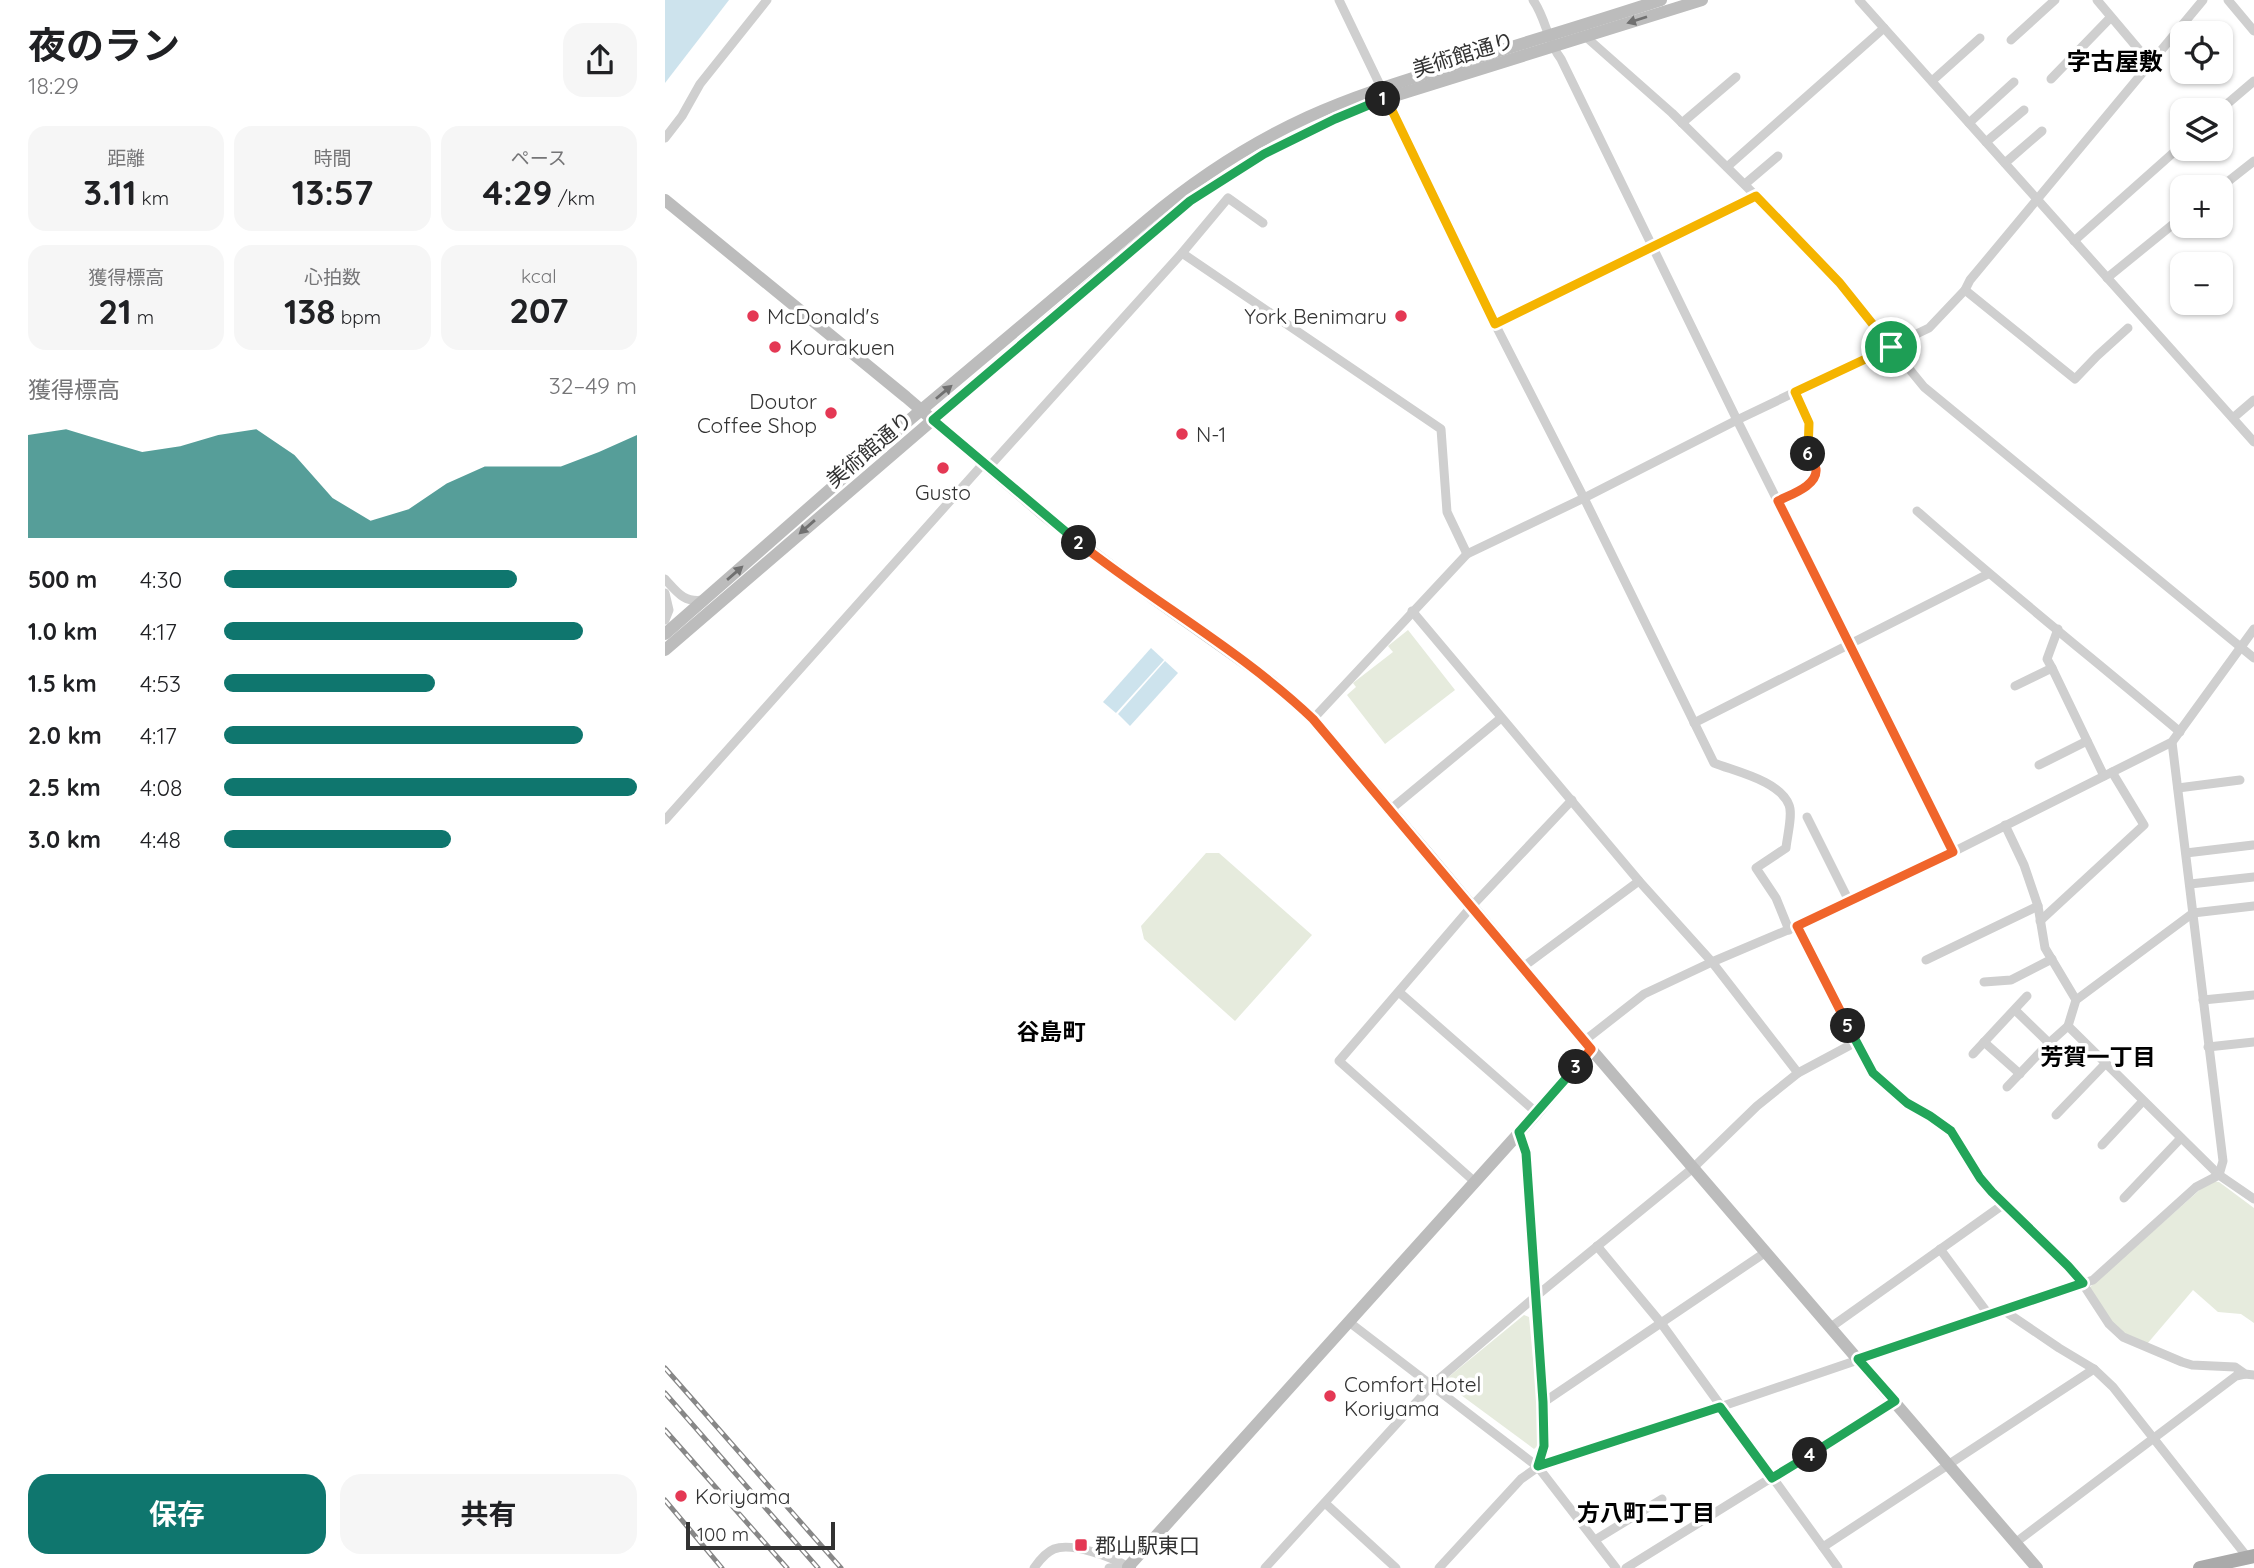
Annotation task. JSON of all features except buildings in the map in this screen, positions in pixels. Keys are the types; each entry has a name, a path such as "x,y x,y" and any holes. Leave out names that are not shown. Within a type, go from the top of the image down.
{"main road":[{"path":"2200,1568 2251,1557"}],"street":[{"path":"665,138 700,85 767,0"},
{"path":"1339,0 1495,324 1714,763 1770,783 1790,805 1786,848 1756,869 1776,898 1873,1073 1907,1103 1951,1131 1980,1178 2068,1266 2083,1283 2109,1324 2123,1337 2192,1365 2235,1367 2250,1375"},
{"path":"1533,0 1550,41 1953,852"},
{"name":"美術館通り","path":"665,634 922,411 1181,192 1226,162 1309,117 1550,41 1661,0"},
{"name":"美術館通り","path":"1550,41 1586,37 1702,0"},
{"path":"1859,0 2254,442"},
{"path":"2011,40 2055,0"},
{"path":"2097,0 2151,64"},
{"path":"1313,719 1467,554 1929,328 1965,290 1970,280 2203,0"},
{"path":"2228,0 2254,31"},
{"path":"2051,79 2111,17"},
{"path":"1727,167 1884,28"},
{"path":"1586,37 1745,184 1839,282 1924,387 2254,658"},
{"path":"1932,81 1980,38"},
{"path":"1682,123 1736,77"},
{"path":"2233,99 2254,81"},
{"path":"1969,123 2014,82"},
{"name":"美術館通り","path":"665,650 1190,201 1264,154 1383,93"},
{"path":"1986,142 2024,110"},
{"path":"2005,163 2042,131"},
{"path":"1745,184 1778,156"},
{"path":"2074,241 2170,156"},
{"path":"2233,178 2254,161"},
{"path":"1495,324 1756,196"},
{"path":"665,820 1182,253 1228,198 1263,223"},
{"path":"665,201 1089,550 1272,682 1313,719 1587,1045 2037,1568"},
{"path":"2107,278 2170,228"},
{"path":"1182,253 1441,429 1447,512 1467,554"},
{"path":"1965,290 2075,379 2128,328"},
{"path":"1778,501 1808,485 1815,478 1816,472 1808,455 1809,423 1795,392"},
{"path":"2233,418 2254,400"},
{"path":"1917,511 1988,574 2180,732"},
{"path":"1694,723 1988,574"},
{"path":"665,579 684,598 704,600"},
{"path":"665,593 669,610 665,620"},
{"path":"1412,611 1639,881 1712,962 1798,1073"},
{"path":"2040,922 2144,825 2087,741 2047,659 2058,629"},
{"path":"1109,1568 1129,1567 1537,1114 1587,1045 1644,994 1793,928 1953,852 2172,742 2254,629"},
{"path":"2015,686 2052,668"},
{"path":"1391,809 1501,718"},
{"path":"2039,765 2087,741"},
{"path":"1439,1568 1521,1479 1538,1466 2093,1280 2196,1187 2219,1175 2223,1161 2172,742"},
{"path":"2178,788 2240,780"},
{"path":"1475,1182 1339,1062 1472,906 1572,800"},
{"path":"1807,817 1849,901"},
{"path":"2005,825 2024,865 2038,906 2045,948 2076,1000"},
{"path":"2186,853 2253,845"},
{"path":"2190,884 2254,877"},
{"path":"1523,967 1639,881"},
{"path":"1926,960 2038,906"},
{"path":"2007,1087 2068,1026 2076,1000 2193,913 2254,906"},
{"path":"1984,982 2011,980 2052,959"},
{"path":"1400,993 1537,1114"},
{"path":"2203,1000 2254,995"},
{"path":"1973,1054 2027,996"},
{"path":"2015,1010 2049,1043"},
{"path":"2068,1026 2219,1175 2226,1177 2254,1199"},
{"path":"1265,1568 1432,1385 1693,1168 1757,1106 1798,1073 1856,1042"},
{"path":"1985,1042 2020,1074"},
{"path":"2208,1047 2254,1042"},
{"path":"2056,1115 2105,1064"},
{"path":"2102,1145 2143,1101"},
{"path":"1519,1132 1526,1153 1543,1402 1544,1446 1538,1466"},
{"path":"2124,1198 2181,1138"},
{"path":"1831,1328 2004,1204"},
{"path":"1597,1246 1661,1323 1838,1568"},
{"path":"1940,1250 1989,1315"},
{"path":"1543,1402 1766,1252"},
{"path":"2003,1310 2094,1369 2113,1387 2251,1557"},
{"path":"1349,1322 1538,1466 1616,1568"},
{"path":"1823,1547 2094,1369"},
{"path":"2015,1543 2236,1376 2250,1375"},
{"path":"1626,1568 1895,1401"},
{"path":"1595,1540 1662,1499"},
{"path":"1325,1503 1396,1568"},
{"path":"1034,1568 1050,1551 1061,1547 1105,1555 1129,1567"}],"shaded area":[{"path":"1408,630 1455,690 1385,744 1347,695 1356,687 1353,683 1393,652 1388,646"},
{"path":"1206,853 1219,853 1312,935 1235,1021 1144,939 1141,926"},
{"path":"2212,1181 2219,1182 2254,1208 2254,1323 2241,1314 2218,1312 2193,1290 2147,1344 2116,1331 2089,1288"},
{"path":"1524,1315 1529,1317 1541,1443 1534,1449 1446,1384 1446,1379"}],"water":[{"path":"665,0 729,0 665,83"},
{"path":"1151,648 1164,660 1116,713 1103,702"},
{"path":"1165,661 1178,673 1130,726 1118,714"}],"railway":[{"path":"665,1368 841,1568"},
{"path":"665,1393 818,1568"},
{"path":"665,1430 787,1568"},
{"path":"665,1500 722,1568"}],"place":[{"name":"McDonald's","path":"753,316"},
{"name":"York Benimaru","path":"1401,316"},
{"name":"Kourakuen","path":"775,347"},
{"name":"Doutor Coffee Shop","path":"831,413"},
{"name":"N-1","path":"1182,434"},
{"name":"Gusto","path":"943,468"},
{"name":"Comfort Hotel Koriyama","path":"1330,1396"},
{"name":"Koriyama","path":"681,1496"},
{"name":"郡山駅東口","path":"1081,1545"}],"district":[{"name":"字古屋敷","path":"2115,61"},
{"name":"谷島町","path":"1051,1031"},
{"name":"芳賀一丁目","path":"2098,1056"},
{"name":"方八町二丁目","path":"1646,1512"}],"route":[{"path":"1386,98 1495,324 1756,196 1839,282 1891,347 1795,392 1809,423 1808,455 1816,467 1816,472 1812,482 1778,501 1953,852 1797,926 1873,1073 1907,1103 1951,1131 1980,1178 1992,1192 2083,1283 1858,1359 1895,1401 1772,1478 1720,1407 1538,1466 1544,1446 1543,1402 1526,1153 1519,1132 1591,1049 1313,719 1272,682 1153,598 1045,516 933,420 1190,201 1264,154 1335,119 1386,98"}]}
